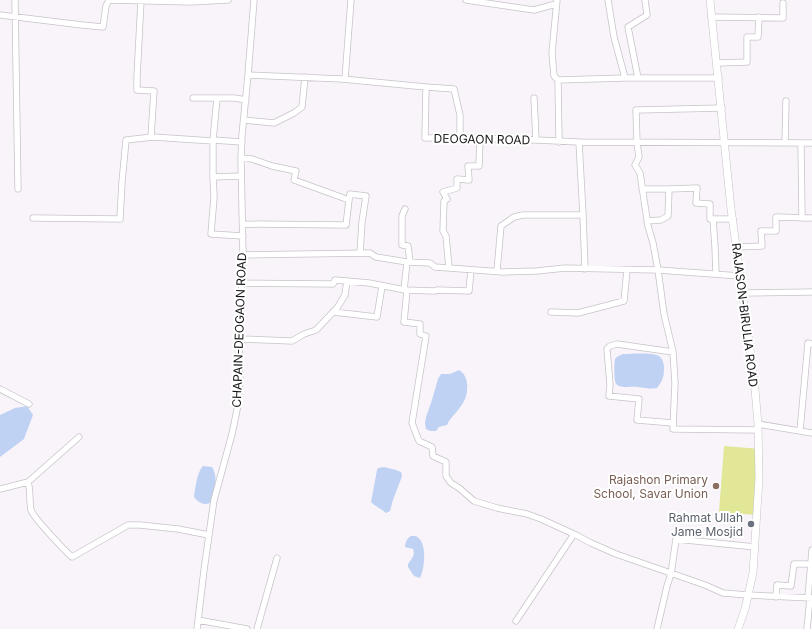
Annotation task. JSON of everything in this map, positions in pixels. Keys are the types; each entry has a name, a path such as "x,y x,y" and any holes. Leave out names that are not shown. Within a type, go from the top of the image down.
{"street":[{"path":"15,0 18,189"},
{"path":"0,15 103,27 106,6 109,0 192,2 228,0"},
{"path":"254,0 248,75 345,79 454,89 460,115 460,138"},
{"path":"345,79 351,0"},
{"path":"466,0 534,10 557,2 552,53 554,76 558,80 559,142"},
{"path":"608,0 614,37 625,78"},
{"path":"638,78 628,27 647,15 645,0"},
{"name":"RAJASON-BIRULIA ROAD","path":"710,0 722,108 724,142 736,247 754,378 758,427 759,478 756,548 753,574 745,609 738,629"},
{"path":"141,1 137,90 154,91 151,137"},
{"path":"712,17 783,18 784,3"},
{"path":"717,63 747,62 747,37 758,37 759,17"},
{"name":"CHAPAIN-DEOGAON ROAD","path":"197,629 214,500 232,434 238,405 243,255 241,158 248,75"},
{"path":"244,120 274,123 294,113 302,107 305,77"},
{"path":"558,80 719,78"},
{"name":"DEOGAON ROAD","path":"426,87 425,138 480,138 559,142 812,143"},
{"path":"193,98 234,98 246,100"},
{"path":"217,98 213,141 214,197 211,234 243,236"},
{"path":"534,98 536,140"},
{"path":"785,143 786,101"},
{"path":"722,108 636,110 638,157 635,165 640,173 647,220 653,243 664,314 672,352 674,384 673,429 758,427 812,433"},
{"path":"34,218 120,219 126,140 151,137 242,142"},
{"path":"449,268 446,236 443,231 444,201 447,199 443,192 457,188 457,179 469,180 468,166 479,166 480,138"},
{"path":"579,142 585,269"},
{"path":"801,143 802,218"},
{"path":"241,158 252,159 272,166 296,171 294,180 349,200"},
{"path":"213,177 241,176"},
{"path":"642,189 670,190 697,188 696,203 710,204 710,219 713,219 716,274"},
{"path":"647,220 661,220 668,216 670,190"},
{"path":"243,224 346,226 350,194 366,196 362,222 360,253"},
{"path":"405,209 402,216 402,245 408,246 408,262 404,322 420,324 420,334 426,336 412,423 420,440 432,447 433,456 446,462 446,476 451,483 474,501 497,508 527,514 616,554 705,585 723,593 810,598"},
{"path":"497,271 502,226 514,217 523,215 583,215"},
{"path":"736,247 762,246 761,231 776,231 776,217 812,218"},
{"path":"713,219 733,219"},
{"path":"243,255 370,252 376,256 408,262 430,263 435,267 471,270 537,271 565,268 658,270 740,276"},
{"path":"242,283 333,284 335,280 369,283 406,290 434,292 437,290 469,291 471,270"},
{"path":"552,312 578,313 624,301 627,270"},
{"path":"240,339 292,341 304,334 316,330 337,308 345,295 347,282"},
{"path":"333,312 377,317 382,286"},
{"path":"742,293 812,292"},
{"path":"672,352 616,344 607,348 610,385 609,396 639,399 637,420 673,423"},
{"path":"800,431 808,344 812,344"},
{"path":"805,375 812,376"},
{"path":"0,389 29,404"},
{"path":"0,489 28,482 79,437"},
{"path":"28,482 32,512 64,551 72,557 128,525 178,529 209,535"},
{"path":"516,621 574,534"},
{"path":"657,629 671,574 676,539 756,548"},
{"path":"807,629 812,550"},
{"path":"257,629 277,558"},
{"path":"776,597 777,585 791,586 794,564 811,564"},
{"path":"198,620 247,629"}],"green space":[{"path":"724,446 761,449 755,515 719,512"}],"water":[{"path":"623,354 656,355 662,359 664,364 664,373 657,388 624,387 616,384 614,372 615,359"},
{"path":"459,370 464,375 467,383 465,400 447,425 439,427 436,431 426,429 426,417 438,379 441,374 450,374"},
{"path":"27,406 33,415 24,439 0,457 0,415 15,408"},
{"path":"203,466 212,467 215,476 213,494 210,503 206,504 199,502 194,497 198,476"},
{"path":"384,467 401,472 402,475 390,511 386,513 371,502 377,470 378,468"},
{"path":"411,536 416,536 421,541 424,551 423,570 420,578 414,576 408,567 408,564 414,555 414,551 413,549 405,547 405,545 407,539"}],"place":[{"name":"Rajashon Primary School, Savar Union","path":"716,486"},
{"name":"Rahmat Ullah Jame Mosjid","path":"751,524"}]}
